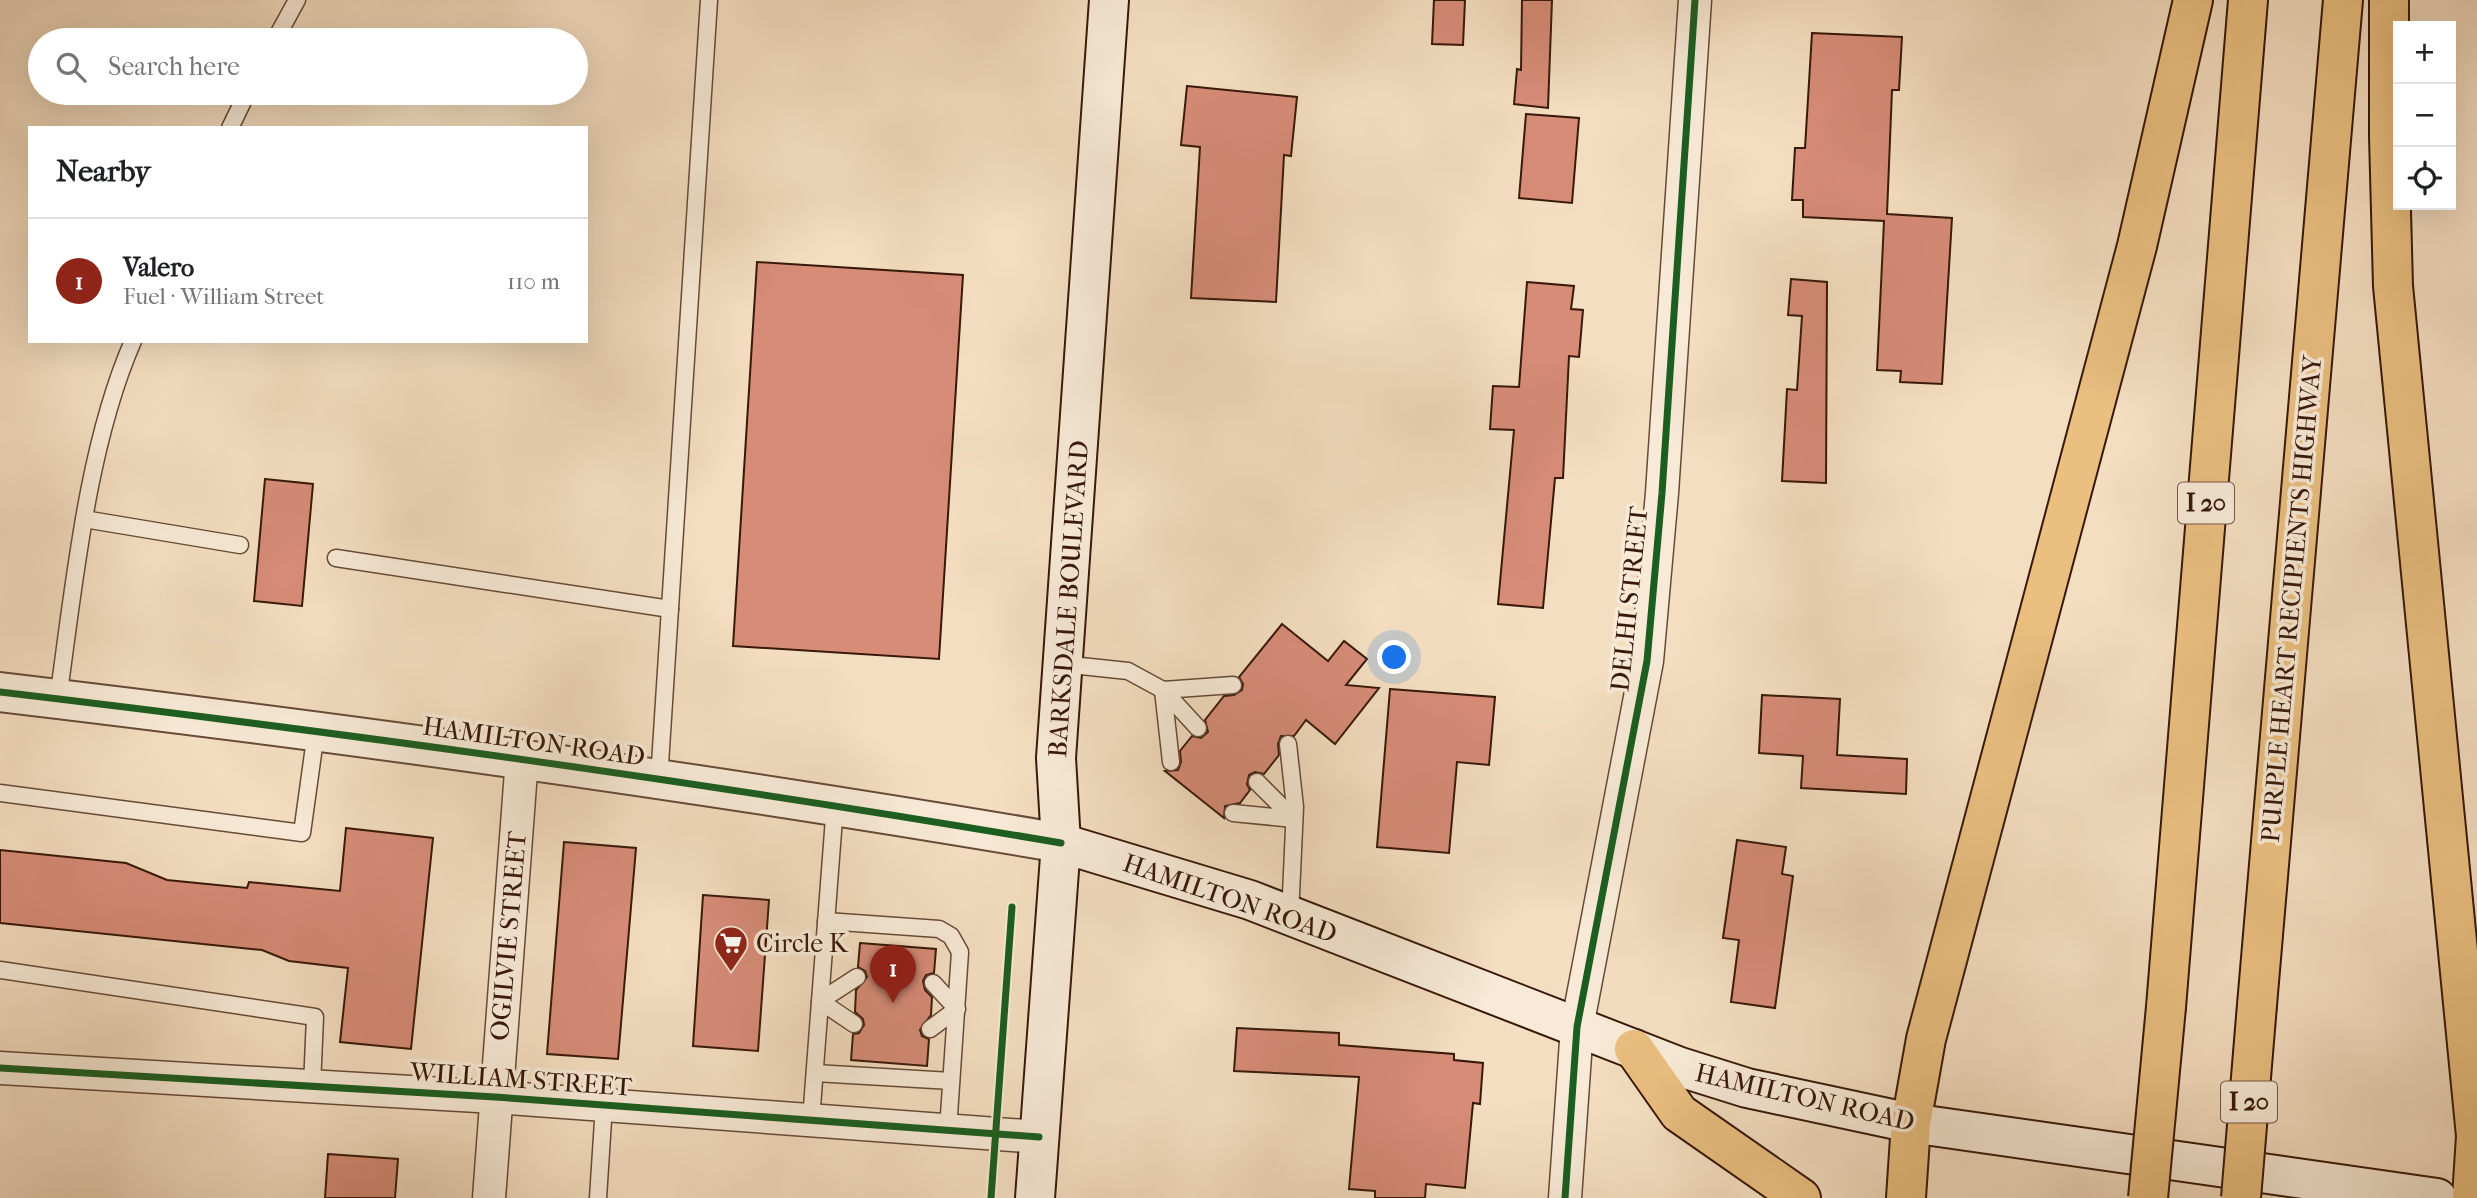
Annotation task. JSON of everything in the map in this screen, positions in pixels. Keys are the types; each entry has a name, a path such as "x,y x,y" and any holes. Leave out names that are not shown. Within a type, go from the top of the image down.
{"highway":[{"path":"1906,1198 1911,1122 1926,1038 2137,246 2193,0"},
{"name":"I 20","path":"2148,1198 2248,0"},
{"name":"PURPLE HEART RECIPIENTS HIGHWAY","path":"2241,1198 2343,0"},
{"path":"2389,0 2393,286 2476,1136 2472,1198"},
{"path":"1634,1049 1679,1112 1801,1198"}],"main road":[{"name":"BARKSDALE BOULEVARD","path":"1035,1198 1061,843 1056,758 1109,0"},
{"name":"HAMILTON ROAD","path":"1,699 58,699 522,758 835,804 1061,843 1250,900 1634,1049 1746,1088 1911,1122 2437,1198"}],"street":[{"name":"DELHI STREET","path":"1565,1198 1577,1027 1647,661 1662,493 1696,0"},
{"name":"OGILVIE STREET","path":"489,1198 522,758"},
{"name":"WILLIAM STREET","path":"0,1068 495,1097 1039,1137"}],"lane":[{"path":"282,28 297,0"},
{"path":"659,780 709,0"},
{"path":"231,126 241,105"},
{"path":"58,699 85,519 107,419 132,343"},
{"path":"85,519 240,545"},
{"path":"336,558 670,609"},
{"path":"1062,664 1128,671 1163,690 1198,728"},
{"path":"1163,690 1233,685"},
{"path":"1163,690 1171,762"},
{"path":"0,793 302,833 316,731"},
{"path":"1288,744 1294,819 1290,916"},
{"path":"1257,782 1294,819"},
{"path":"811,1120 835,804"},
{"path":"1233,813 1294,819"},
{"path":"827,921 939,929 951,936 960,952 948,1130"},
{"path":"0,970 315,1017 312,1086"},
{"path":"820,1001 858,977"},
{"path":"933,983 957,1009"},
{"path":"820,1001 854,1024"},
{"path":"930,1029 957,1009"},
{"path":"815,1073 951,1081"},
{"path":"598,1198 604,1105"}],"building":[{"path":"1434,0 1465,0 1463,45 1432,44"},
{"path":"1522,0 1552,0 1548,108 1514,104 1517,69 1521,70"},
{"path":"1812,33 1902,37 1899,90 1892,90 1887,214 1952,218 1942,384 1900,382 1901,371 1877,370 1884,221 1803,217 1803,200 1792,200 1795,148 1805,148"},
{"path":"1187,86 1297,97 1291,156 1284,155 1276,302 1191,298 1200,147 1181,145"},
{"path":"1526,114 1579,118 1572,203 1519,198"},
{"path":"757,262 963,275 939,659 733,646"},
{"path":"1791,279 1827,282 1826,483 1782,481 1787,389 1797,390 1802,316 1788,315"},
{"path":"1527,282 1574,286 1571,309 1583,310 1579,357 1569,356 1563,478 1555,478 1543,608 1498,604 1514,430 1490,429 1493,386 1519,387"},
{"path":"265,479 313,484 302,606 254,601"},
{"path":"1282,624 1328,661 1344,641 1367,659 1346,685 1379,688 1335,744 1306,720 1294,736 1281,736 1278,744 1279,755 1264,774 1255,772 1249,775 1247,784 1250,790 1240,803 1225,806 1224,818 1165,771 1178,770 1181,762 1180,751 1192,736 1201,738 1208,732 1205,720 1224,696 1234,695 1242,690 1243,684 1239,677"},
{"path":"1390,689 1495,697 1489,765 1457,762 1449,853 1377,847"},
{"path":"1762,695 1840,699 1837,755 1907,759 1906,794 1801,788 1803,756 1759,753"},
{"path":"346,828 433,838 411,1049 340,1042 348,968 289,961 262,950 0,923 0,850 126,863 167,880 247,888 249,882 340,891"},
{"path":"1737,840 1786,847 1782,874 1793,876 1775,1008 1731,1002 1739,940 1723,938"},
{"path":"564,842 636,848 618,1059 547,1054"},
{"name":"Circle K","path":"703,895 769,900 758,1051 693,1046"},
{"path":"860,943 936,949 934,973 926,975 923,981 925,990 932,997 931,1015 920,1030 922,1036 929,1039 927,1066 851,1060 853,1034 859,1033 864,1025 863,1019 855,1012 856,990 867,977 865,971 858,967"},
{"path":"1237,1028 1339,1033 1339,1045 1454,1054 1454,1060 1483,1063 1480,1104 1473,1103 1465,1188 1426,1184 1425,1198 1375,1198 1375,1191 1349,1189 1359,1077 1234,1071"},
{"path":"328,1154 398,1159 395,1198 325,1198"}],"cycle path":[{"path":"1565,1198 1577,1027 1647,661 1662,493 1695,0"},
{"path":"0,692 532,761 1061,843"},
{"path":"991,1198 1012,907"},
{"path":"0,1068 495,1097 1039,1137"}],"place":[{"name":"Circle K","path":"731,973"},
{"name":"Valero","path":"893,1003"}]}
